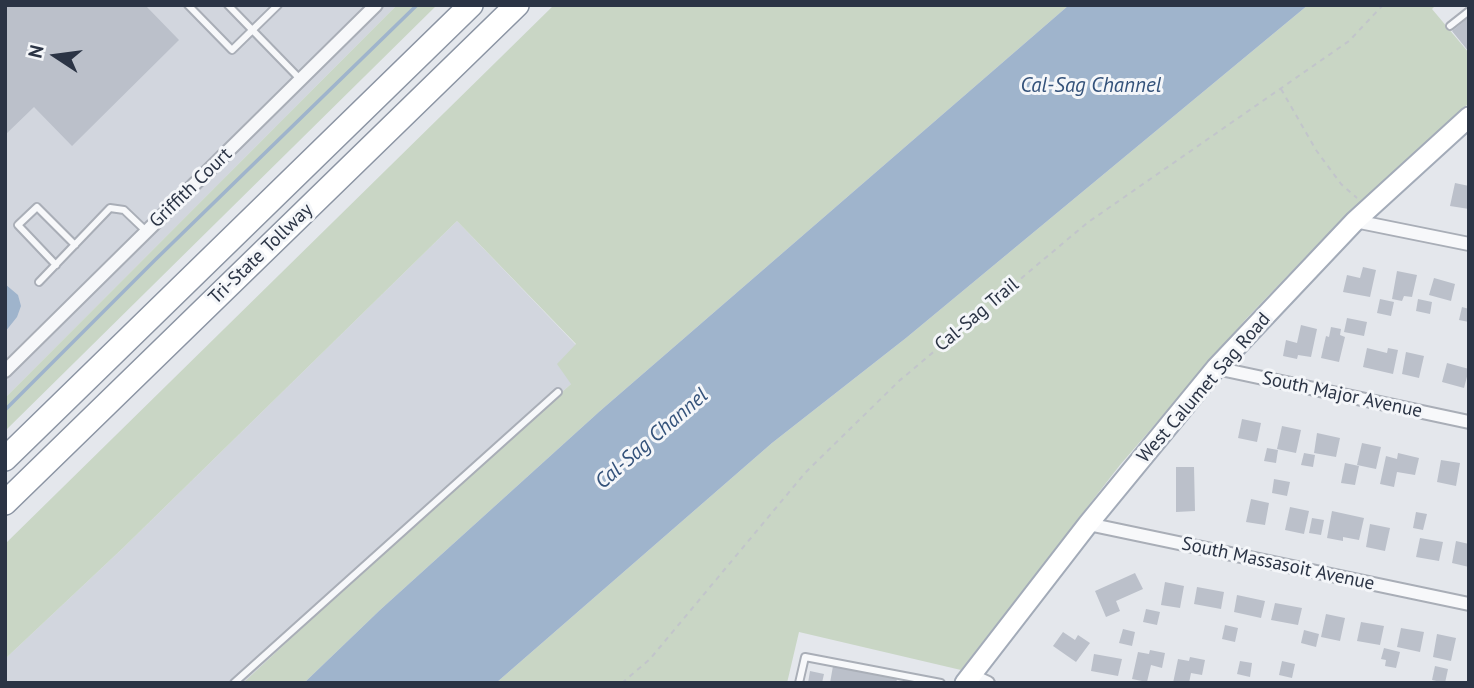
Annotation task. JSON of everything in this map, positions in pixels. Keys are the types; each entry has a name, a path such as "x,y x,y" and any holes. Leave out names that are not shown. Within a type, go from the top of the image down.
{"highway":[{"name":"Tri-State Tollway","path":"5,459 471,5"},
{"name":"Tri-State Tollway","path":"5,503 517,5"}],"main road":[{"name":"West Calumet Sag Road","path":"975,680 1087,524 1216,368 1362,215 1469,117"}],"street":[{"name":"Griffith Court","path":"5,370 376,5"},
{"path":"1362,215 1469,244"},
{"name":"South Major Avenue","path":"1216,368 1469,422"},
{"name":"South Massasoit Avenue","path":"1087,524 1469,604"}],"lane":[{"path":"188,5 232,50 278,5"},
{"path":"228,5 301,80"},
{"path":"1450,26 1469,11"},
{"path":"56,265 18,225 37,207 75,245"},
{"path":"39,282 110,208 124,210 146,231"},
{"path":"234,683 558,392"},
{"path":"799,683 805,657 941,683"}],"path":[{"name":"Cal-Sag Trail","path":"622,683 650,659 805,473 899,381 1087,223 1349,41 1383,5"},
{"path":"1281,88 1315,150 1362,215"}],"shaded area":[{"path":"5,5 397,5 5,398"},
{"path":"457,221 576,345 571,384 440,499 243,683 5,683 5,659 123,548"}],"green space":[{"path":"397,5 437,5 5,431 5,398"},
{"path":"554,5 1069,5 600,411 380,610 304,683 243,683 440,499 571,384 557,364 576,344 457,221 123,548 5,659 5,544"},
{"path":"1308,5 1436,5 1432,9 1469,53 1469,103 1340,221 1246,319 1120,465 961,670 799,632 787,683 496,683 772,443 906,338"}],"water":[{"name":"Cal-Sag Channel","path":"1069,5 1308,5 906,338 772,443 496,683 304,683 380,610 600,411"},
{"path":"5,284 18,295 21,306 17,317 5,332"}],"building":[{"path":"5,5 145,5 179,40 72,146 34,107 5,135"},
{"path":"1469,17 1469,52 1452,31"},
{"path":"1455,183 1469,186 1469,209 1450,206"},
{"path":"1363,267 1376,270 1370,297 1343,292 1347,275 1360,278"},
{"path":"1397,271 1417,275 1412,297 1404,296 1402,301 1392,299"},
{"path":"1434,278 1455,284 1451,301 1429,295"},
{"path":"1380,299 1394,302 1391,316 1377,313"},
{"path":"1418,299 1432,302 1430,314 1416,311"},
{"path":"1462,307 1469,309 1469,322 1459,320"},
{"path":"1347,318 1367,322 1364,336 1344,332"},
{"path":"1301,325 1317,329 1311,357 1298,355 1297,359 1283,356 1286,340 1297,343"},
{"path":"1331,327 1341,329 1340,335 1345,337 1339,362 1321,358"},
{"path":"1367,348 1387,353 1388,348 1398,350 1393,374 1363,367"},
{"path":"1406,352 1424,356 1419,378 1402,374"},
{"path":"1447,363 1469,369 1464,388 1442,382"},
{"path":"1242,419 1261,423 1257,442 1238,438"},
{"path":"1282,426 1301,430 1296,453 1277,449"},
{"path":"1317,433 1340,438 1336,457 1314,453"},
{"path":"1362,443 1381,447 1376,469 1357,465"},
{"path":"1267,448 1278,450 1276,463 1264,461"},
{"path":"1304,453 1315,455 1313,467 1301,465"},
{"path":"1398,453 1419,458 1415,475 1397,472 1394,487 1380,484 1386,456 1397,459"},
{"path":"1441,460 1460,463 1456,486 1437,482"},
{"path":"1345,463 1359,466 1355,485 1341,483"},
{"path":"1176,467 1194,467 1195,511 1176,512"},
{"path":"1274,479 1290,482 1287,496 1272,493"},
{"path":"1251,499 1269,503 1265,525 1246,522"},
{"path":"1290,507 1309,511 1304,534 1285,530"},
{"path":"1332,511 1364,518 1359,540 1327,538"},
{"path":"1416,512 1427,514 1423,530 1413,528"},
{"path":"1312,518 1324,520 1321,535 1309,533"},
{"path":"1370,524 1390,528 1385,551 1366,547"},
{"path":"1420,538 1443,542 1439,561 1416,557"},
{"path":"1456,541 1469,544 1469,567 1452,563"},
{"path":"1135,573 1143,589 1116,601 1120,611 1106,617 1095,591"},
{"path":"1165,582 1184,586 1180,608 1161,605"},
{"path":"1197,587 1224,592 1221,609 1194,604"},
{"path":"1237,595 1265,601 1261,618 1234,612"},
{"path":"1275,603 1302,608 1298,625 1271,620"},
{"path":"1146,609 1160,612 1157,625 1143,622"},
{"path":"1326,614 1345,618 1340,641 1321,637"},
{"path":"1361,622 1384,626 1380,645 1357,641"},
{"path":"1225,625 1238,628 1235,642 1222,639"},
{"path":"1401,628 1424,632 1420,652 1397,647"},
{"path":"1123,629 1135,632 1132,646 1119,643"},
{"path":"1304,630 1319,634 1316,647 1301,643"},
{"path":"1063,632 1075,640 1078,635 1090,643 1076,662 1053,646"},
{"path":"1437,634 1456,638 1451,661 1433,657"},
{"path":"1384,648 1400,652 1396,668 1385,666 1386,660 1381,659"},
{"path":"1150,650 1165,653 1162,668 1151,665 1147,682 1132,679 1138,652 1149,654"},
{"path":"1094,654 1122,659 1118,676 1091,671"},
{"path":"1190,657 1205,660 1202,675 1191,673 1189,683 1173,683 1178,659 1189,661"},
{"path":"1240,661 1252,663 1250,677 1237,674"},
{"path":"1282,661 1295,664 1292,678 1279,675"},
{"path":"833,666 897,679 896,683 830,683"},
{"path":"1435,666 1448,669 1445,683 1432,680"},
{"path":"810,671 824,674 822,683 808,683"}],"waterway":[{"path":"5,410 417,5"}]}
